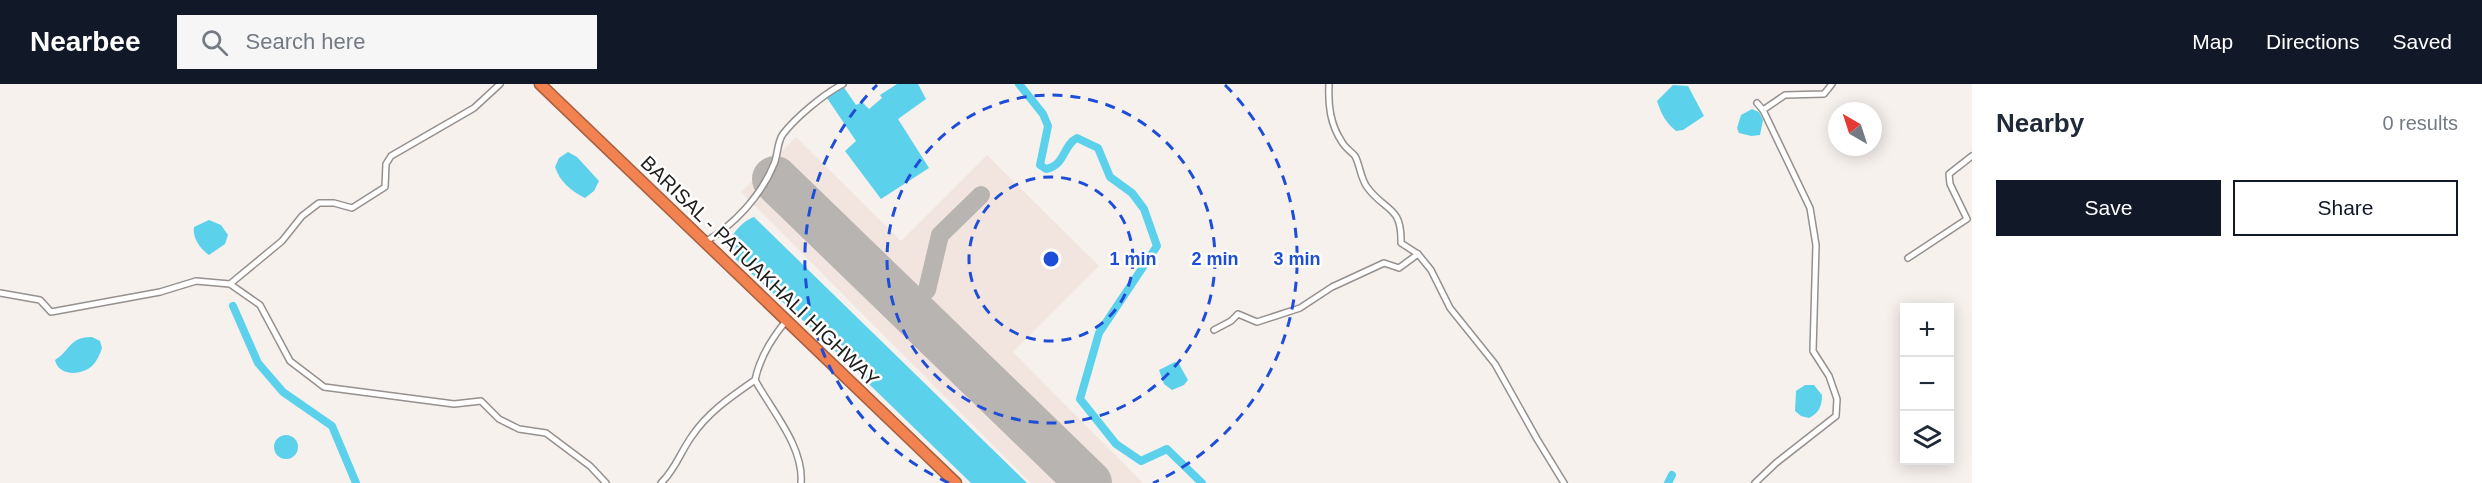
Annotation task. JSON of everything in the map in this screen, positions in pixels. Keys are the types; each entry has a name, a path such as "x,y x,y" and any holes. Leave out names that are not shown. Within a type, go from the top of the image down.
{"highway":[{"name":"BARISAL - PATUAKHALI HIGHWAY","path":"544,88 956,483"}],"street":[{"path":"230,284 282,241 302,216 319,203 334,203 352,208 385,187 386,164 391,156 474,108 500,84"},
{"path":"705,242 725,231 748,206 774,165 782,135 832,90 843,84"},
{"path":"1329,84 1328,108 1342,143 1356,158 1366,185 1376,197 1394,211 1402,227 1401,243 1418,254 1431,270 1450,308 1495,364 1564,483"},
{"path":"1763,110 1785,95 1824,94 1832,84"},
{"path":"1755,483 1776,463 1836,416 1837,399 1829,376 1813,351 1816,245 1810,208 1763,110 1757,103"},
{"path":"1908,258 1967,219 1950,184 1949,174 1972,156"},
{"path":"1214,330 1231,321 1238,314 1257,322 1299,308 1332,287 1384,263 1400,268 1418,254"},
{"path":"0,293 40,300 51,312 160,292 196,281 230,284 260,305 290,361 324,387 454,404 481,401 499,419 519,429 546,433 590,466 606,483"},
{"path":"661,483 670,474 692,435 716,409 755,380 766,349 786,321"},
{"path":"755,380 794,447 802,472 801,483"}],"shaded area":[{"path":"796,137 901,241 987,155 1099,266 1013,352 1143,483 1031,483 741,192"}],"water":[{"path":"897,84 918,84 926,99 898,119 929,168 881,199 845,151 856,141 827,98 843,86 856,105 862,102 869,109 882,98 880,95"},
{"path":"1673,85 1688,86 1704,116 1683,130 1676,131 1662,113 1657,101"},
{"path":"1752,109 1759,112 1763,120 1760,135 1751,136 1739,133 1737,128 1741,115"},
{"path":"568,152 577,157 599,181 594,191 585,198 567,186 555,167 559,158"},
{"path":"754,217 1027,483 971,483 807,324 731,255 727,247 731,238 741,225"},
{"path":"209,220 221,225 228,235 225,244 209,255 197,242 194,227"},
{"path":"92,337 100,341 102,348 92,366 76,373 60,369 55,360 74,342"},
{"path":"1175,362 1179,364 1188,380 1184,385 1172,390 1164,384 1159,370"},
{"path":"1805,385 1814,385 1822,395 1819,409 1809,418 1795,411 1796,391"},
{"path":"286,435 294,439 298,447 294,455 286,459 278,455 274,447 278,439"}],"waterway":[{"path":"1019,84 1043,114 1048,126 1040,165 1046,169 1057,164 1072,141 1077,138 1098,148 1110,177 1132,193 1144,209 1157,246 1099,333 1080,399 1116,444 1141,461 1167,449 1202,483"},
{"path":"233,306 258,363 283,392 332,426 356,483"},
{"path":"1668,483 1672,475"}],"taxiway":[{"path":"909,308 927,290 940,235 981,195"}],"runway":[{"path":"775,179 1089,483"}]}
